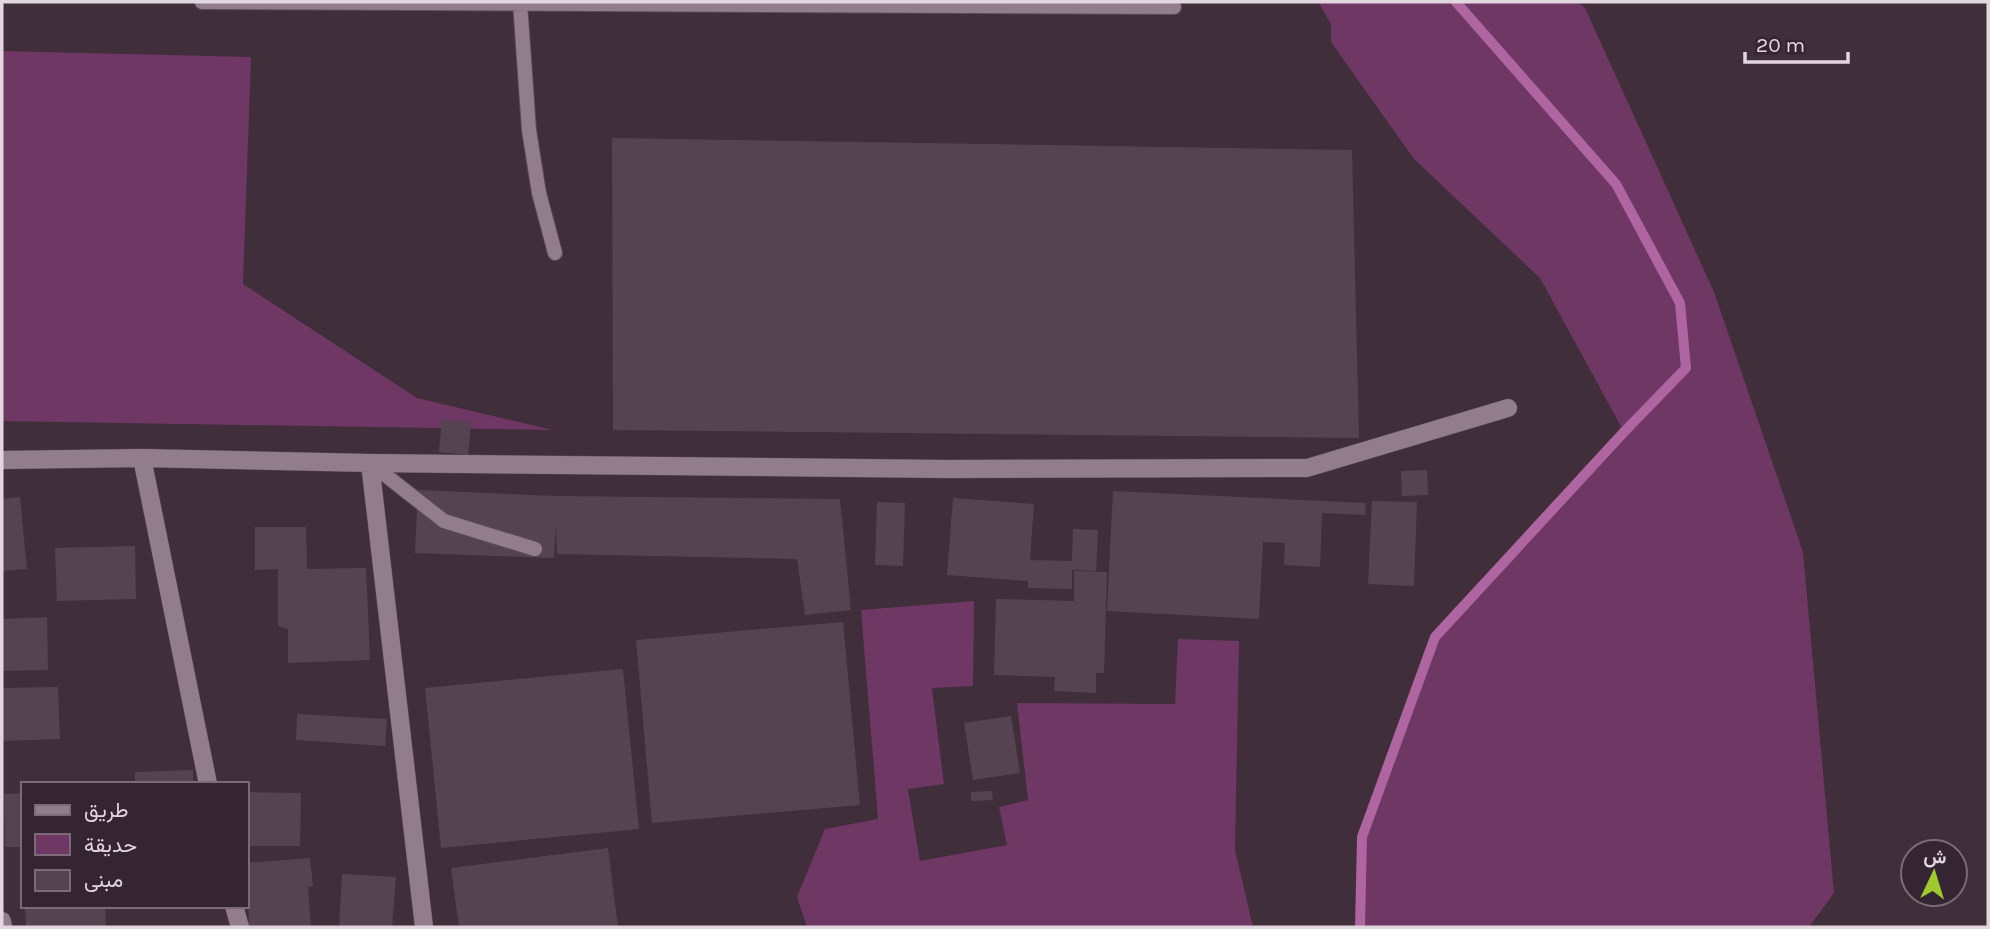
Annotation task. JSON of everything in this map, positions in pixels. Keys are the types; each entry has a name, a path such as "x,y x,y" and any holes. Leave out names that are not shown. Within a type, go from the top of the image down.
{"street":[{"path":"2,460 142,458 933,469 1307,468 1508,408"},
{"path":"142,458 208,782"},
{"path":"370,463 424,927"},
{"path":"235,908 240,927"},
{"path":"2,921 3,927"}],"lane":[{"path":"202,2 1174,7"},
{"path":"520,3 529,130 539,193 555,253"},
{"path":"370,463 444,521 535,549"}],"green space":[{"path":"1318,2 1578,2 1585,8 1714,292 1803,552 1834,893 1809,927 1360,927 1362,837 1435,637 1624,432 1540,278 1414,159 1331,42 1331,24"},
{"path":"2,51 251,57 243,284 417,398 553,430 2,421"},
{"path":"974,601 973,686 932,688 944,784 908,789 920,861 1007,845 999,807 1028,800 1017,703 1175,704 1178,639 1239,641 1235,850 1253,927 807,927 797,897 825,829 878,819 861,610"}],"building":[{"path":"612,138 1352,150 1359,438 613,430"},
{"path":"442,419 471,422 468,455 439,452"},
{"path":"1427,470 1428,495 1402,496 1401,471"},
{"path":"418,490 557,496 840,499 851,610 805,615 797,559 557,554 556,523 554,558 415,553"},
{"path":"1113,491 1366,503 1365,515 1322,513 1320,567 1284,565 1285,543 1263,542 1259,619 1107,611"},
{"path":"20,497 27,569 2,571 2,499"},
{"path":"953,498 1034,504 1030,560 1072,561 1073,529 1098,530 1096,571 1072,570 1072,589 1028,588 1028,581 947,575"},
{"path":"1372,501 1417,502 1414,586 1368,584"},
{"path":"877,502 905,503 903,566 875,565"},
{"path":"255,527 306,527 307,569 366,568 370,660 288,663 288,629 278,626 278,569 255,570"},
{"path":"135,546 136,599 57,601 55,548"},
{"path":"1074,571 1107,572 1104,673 1096,673 1096,693 1054,691 1055,677 994,675 996,599 1074,601"},
{"path":"47,617 48,670 2,671 2,619"},
{"path":"843,622 860,805 652,823 636,640"},
{"path":"623,669 639,829 441,848 425,688"},
{"path":"58,687 60,739 2,741 2,688"},
{"path":"297,714 387,719 385,746 296,740"},
{"path":"1011,716 1020,773 973,780 964,723"},
{"path":"193,770 193,782 135,782 135,772"},
{"path":"992,791 993,800 971,801 971,792"},
{"path":"248,792 301,793 300,846 248,846"},
{"path":"21,793 21,847 5,847 4,794"},
{"path":"608,848 618,927 459,927 451,868"},
{"path":"310,858 313,886 308,887 311,927 249,927 248,863"},
{"path":"342,874 396,877 392,927 339,927"},
{"path":"25,908 105,908 106,927 26,927"}],"waterway":[{"path":"1360,927 1362,837 1435,637 1686,368 1680,303 1616,184 1456,2"}]}
